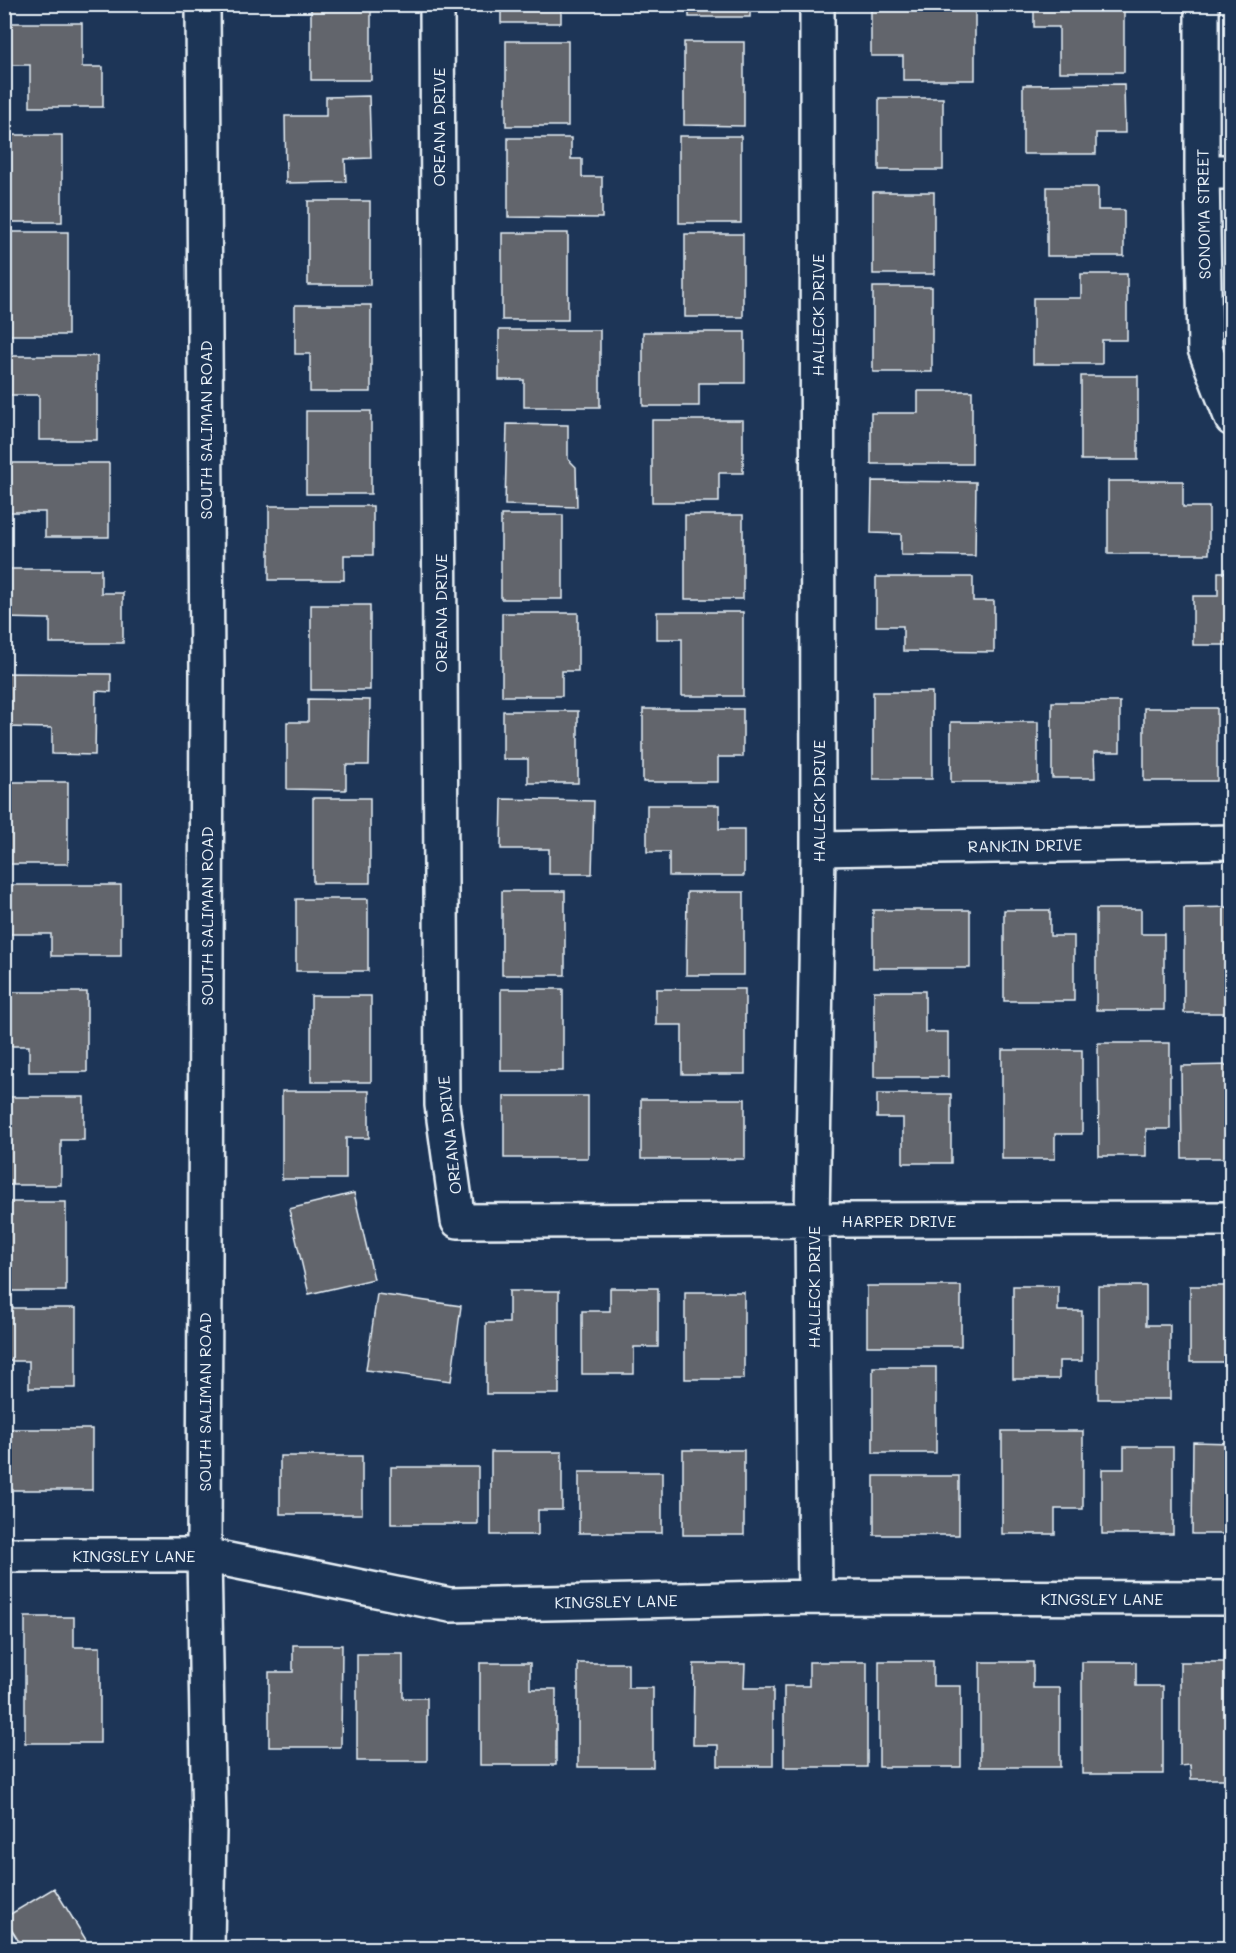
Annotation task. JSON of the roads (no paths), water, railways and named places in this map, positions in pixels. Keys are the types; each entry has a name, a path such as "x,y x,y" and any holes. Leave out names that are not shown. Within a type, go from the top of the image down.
{"street":[{"name":"SOUTH SALIMAN ROAD","path":"203,4 207,661 204,1556 209,1828 207,1948"},
{"name":"OREANA DRIVE","path":"437,4 442,1105 458,1221"},
{"name":"HALLECK DRIVE","path":"814,1597 812,1220 818,849 817,4"},
{"name":"SONOMA STREET","path":"1202,4 1217,172 1205,349 1232,419"},
{"name":"RANKIN DRIVE","path":"818,849 1232,842"},
{"name":"HARPER DRIVE","path":"458,1221 1232,1219"},
{"name":"KINGSLEY LANE","path":"4,1556 204,1556 450,1605 814,1597 1232,1598"}]}
